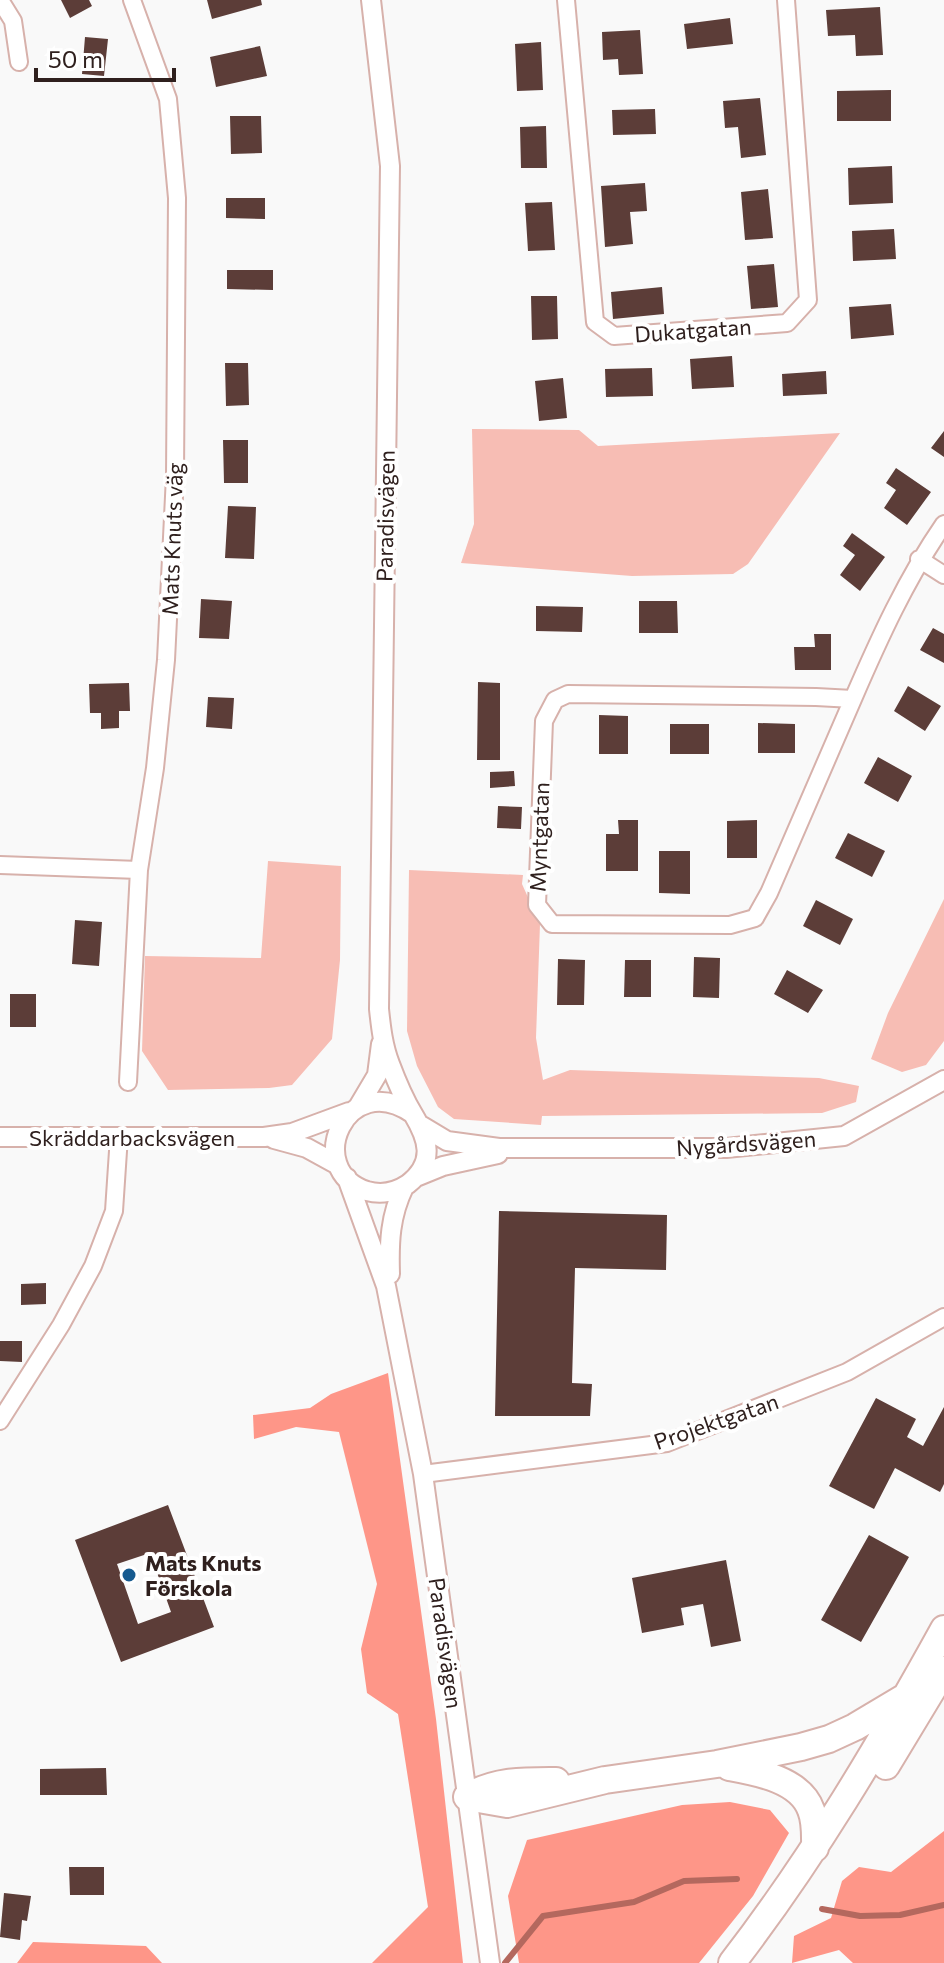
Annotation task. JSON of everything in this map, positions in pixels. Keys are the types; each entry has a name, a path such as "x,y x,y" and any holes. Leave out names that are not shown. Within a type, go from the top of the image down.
{"highway":[{"path":"732,1963 815,1848 944,1629"},
{"path":"750,1963 827,1856 944,1670"},
{"path":"467,1797 507,1804 605,1780 717,1764 829,1739 872,1719 907,1696"},
{"path":"717,1764 759,1773 797,1791 810,1807 815,1827 815,1848"}],"street":[{"path":"0,0 13,21 19,62"},
{"name":"Mats Knuts väg","path":"128,1082 139,870 155,768 166,660 175,476 177,198 168,99 132,0"},
{"name":"Paradisvägen","path":"371,0 390,166 379,1009 389,1063 417,1120"},
{"name":"Dukatgatan","path":"566,0 595,322 614,336 787,323 808,300 786,0"},
{"name":"Myntgatan","path":"853,699 568,694 555,700 544,721 537,905 552,924 730,925 755,918 769,893 883,630 919,559 944,524"},
{"path":"919,559 944,575"},
{"path":"0,865 139,870"},
{"name":"Paradisvägen","path":"355,1109 377,1075 382,1033"},
{"name":"Nygårdsvägen","path":"417,1120 447,1141 463,1144 532,1149 726,1148 844,1136 944,1080"},
{"path":"387,1101 401,1105 417,1120 426,1139 427,1153 423,1166 410,1182 389,1193 374,1193 359,1188 343,1172 335,1151 336,1136 342,1122 355,1109 372,1102 387,1101"},
{"name":"Skräddarbacksvägen","path":"0,1137 264,1137 292,1133 355,1109"},
{"path":"0,1421 61,1325 93,1266 114,1211 119,1136"},
{"name":"Skräddarbacksvägen","path":"264,1137 307,1148 343,1172"},
{"name":"Nygårdsvägen","path":"410,1182 470,1159 532,1149"},
{"name":"Paradisvägen","path":"343,1172 378,1258 395,1325 423,1474 490,1963"},
{"name":"Paradisvägen","path":"395,1325 389,1242 391,1217 410,1182"},
{"name":"Projektgatan","path":"423,1474 667,1443 847,1372 944,1317"}],"shaded area":[{"path":"472,429 579,430 598,446 840,433 748,564 733,574 632,576 461,563 474,524"},
{"path":"268,861 341,866 340,960 332,1039 292,1085 168,1090 142,1051 145,956 261,958"},
{"path":"409,870 523,875 522,884 540,924 536,1038 543,1080 570,1070 819,1078 859,1086 856,1102 822,1113 542,1116 541,1125 454,1119 438,1107 417,1066 407,1031"},
{"path":"944,899 944,1041 926,1065 902,1072 871,1059 888,1013"},
{"path":"388,1373 436,1719 463,1963 372,1963 428,1907 398,1714 367,1693 361,1649 377,1584 339,1432 296,1427 254,1439 253,1415 310,1408 331,1394"},
{"path":"730,1802 770,1810 789,1833 753,1896 699,1963 519,1963 508,1896 527,1840 682,1805"},
{"path":"944,1831 944,1963 853,1963 839,1950 792,1963 794,1936 831,1918 842,1881 859,1867 891,1872"},
{"path":"33,1942 146,1946 162,1963 17,1963"}],"building":[{"path":"61,0 89,0 92,6 70,18"},
{"path":"207,0 261,0 262,5 212,19"},
{"path":"880,7 883,55 856,56 855,35 828,36 826,10"},
{"path":"730,18 733,44 687,49 684,24"},
{"path":"640,30 643,74 619,75 618,59 603,60 602,32"},
{"path":"85,37 108,39 104,76 82,74"},
{"path":"541,42 543,90 517,91 515,44"},
{"path":"260,46 267,76 216,87 210,57"},
{"path":"891,90 891,121 837,121 837,91"},
{"path":"760,98 766,155 741,158 738,127 725,128 723,101"},
{"path":"655,109 656,134 613,135 612,110"},
{"path":"230,116 261,116 262,153 231,154"},
{"path":"546,126 547,168 521,168 520,127"},
{"path":"892,166 893,203 849,205 848,168"},
{"path":"645,183 647,211 630,212 633,244 605,247 601,186"},
{"path":"768,189 773,238 745,240 741,192"},
{"path":"226,198 265,198 265,219 226,218"},
{"path":"552,202 555,250 528,251 525,203"},
{"path":"894,229 896,259 853,261 852,231"},
{"path":"774,264 778,307 751,309 747,266"},
{"path":"227,270 273,270 273,290 227,289"},
{"path":"662,287 664,314 613,319 611,292"},
{"path":"531,296 557,296 558,339 532,340"},
{"path":"891,304 894,335 851,339 849,307"},
{"path":"732,356 734,387 692,389 690,359"},
{"path":"225,363 248,363 249,405 226,406"},
{"path":"652,368 653,396 606,397 605,369"},
{"path":"826,371 827,394 783,396 782,374"},
{"path":"563,378 567,418 539,421 535,381"},
{"path":"944,431 944,457 931,448"},
{"path":"223,440 248,440 248,483 224,483"},
{"path":"896,468 931,492 907,525 884,508 896,490 886,483"},
{"path":"228,506 256,507 254,559 225,558"},
{"path":"852,533 885,557 860,591 840,575 855,555 843,546"},
{"path":"201,599 232,601 229,639 199,638"},
{"path":"639,601 677,601 678,633 639,633"},
{"path":"536,606 583,607 582,632 536,631"},
{"path":"933,628 944,634 944,663 920,650"},
{"path":"814,634 831,634 831,670 795,670 794,647 815,647"},
{"path":"478,682 500,683 500,760 477,760"},
{"path":"129,683 130,711 119,711 119,728 101,729 101,713 90,713 89,684"},
{"path":"908,686 941,706 925,731 894,711"},
{"path":"208,697 234,698 232,729 206,727"},
{"path":"599,715 628,716 628,754 599,754"},
{"path":"758,723 795,724 795,753 758,753"},
{"path":"670,724 709,724 709,754 670,754"},
{"path":"878,757 912,776 898,802 864,783"},
{"path":"514,771 515,786 490,788 490,772"},
{"path":"498,806 522,807 521,829 497,828"},
{"path":"618,820 638,820 638,871 606,871 606,834 619,834"},
{"path":"757,820 757,858 727,858 727,821"},
{"path":"848,833 885,851 872,877 835,858"},
{"path":"659,851 690,851 690,894 659,893"},
{"path":"816,900 853,919 840,945 803,926"},
{"path":"75,920 102,922 99,966 72,964"},
{"path":"694,957 720,958 719,998 693,997"},
{"path":"558,959 585,960 584,1005 557,1005"},
{"path":"625,960 651,960 651,997 624,997"},
{"path":"787,970 823,990 808,1013 774,994"},
{"path":"10,994 36,994 36,1027 10,1027"},
{"path":"499,1211 667,1215 666,1270 575,1268 572,1383 592,1384 590,1416 495,1416"},
{"path":"46,1283 46,1304 21,1305 21,1284"},
{"path":"0,1341 22,1341 22,1362 0,1361"},
{"path":"876,1398 916,1419 907,1437 923,1446 944,1407 944,1484 940,1492 895,1468 874,1509 829,1486"},
{"path":"168,1505 214,1627 121,1662 75,1540","holes":["150,1553 171,1612 138,1624 117,1564"]},
{"path":"869,1535 909,1557 861,1642 821,1620"},
{"path":"726,1560 741,1641 711,1647 703,1604 681,1608 684,1625 642,1633 632,1578"},
{"path":"106,1768 107,1795 40,1795 40,1769"},
{"path":"69,1867 104,1867 104,1895 70,1895"},
{"path":"4,1893 31,1896 27,1921 22,1920 20,1940 0,1937"}],"waterway":[{"path":"505,1963 543,1916 634,1902 684,1881 737,1879"},
{"path":"822,1909 860,1916 900,1915 944,1905"}],"place":[{"name":"Mats Knuts Förskola","path":"129,1575"}]}
